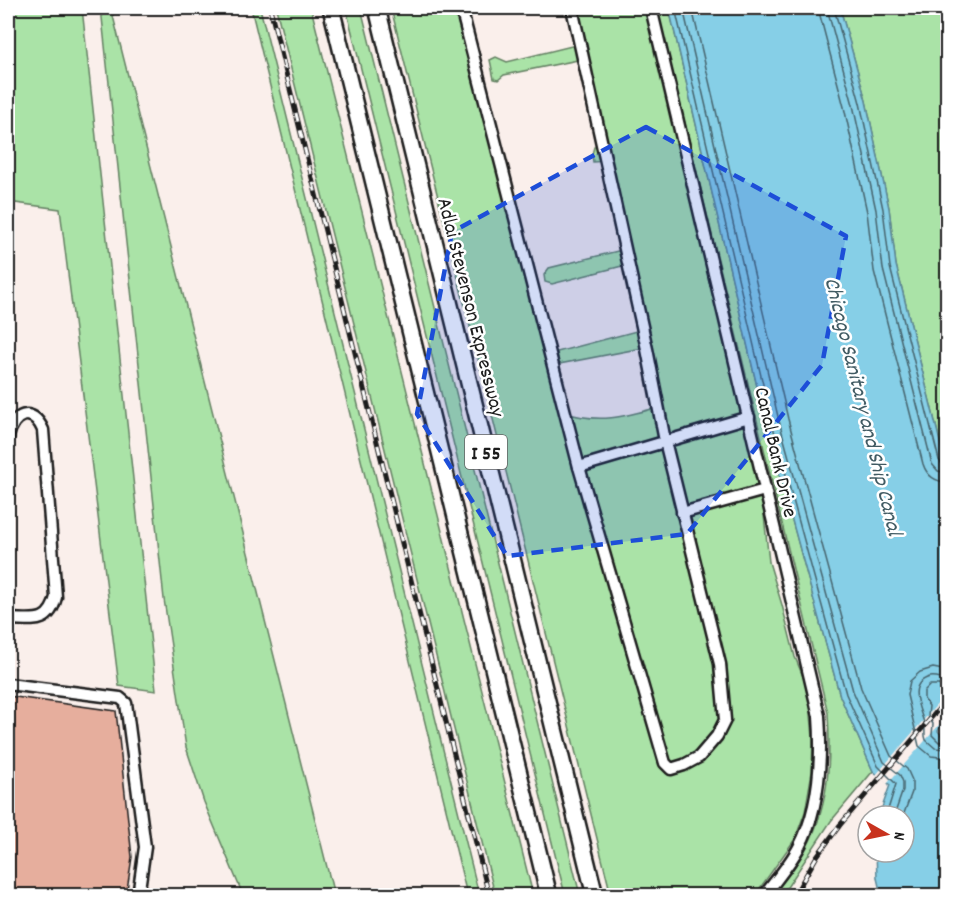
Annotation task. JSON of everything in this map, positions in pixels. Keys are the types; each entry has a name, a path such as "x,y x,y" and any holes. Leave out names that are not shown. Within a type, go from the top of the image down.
{"highway":[{"name":"I 55","path":"331,8 549,896"},
{"name":"Adlai Stevenson Expressway","path":"377,8 595,896"}],"lane":[{"path":"461,8 579,467 665,763 671,769 699,758 717,736 725,720 720,664 665,441 572,8"},
{"name":"Canal Bank Drive","path":"651,8 815,693 821,742 817,787 806,832 799,848 764,896"},
{"path":"8,437 13,421 24,415 36,420 43,430 56,597 50,613 42,619 8,619"},
{"path":"579,467 749,417"},
{"path":"682,513 765,490"},
{"path":"8,684 120,698 126,704 145,847 138,896"}],"highlighted area":[{"path":"646,127 846,236 822,365 687,534 507,556 417,414 452,232"}],"green space":[{"path":"8,8 82,8 156,691 119,686 60,209 8,202"},
{"path":"101,8 111,8 334,895 243,895 204,802 186,747 164,599"},
{"path":"251,8 260,8 479,895 467,895"},
{"path":"276,8 311,8 533,895 495,895"},
{"path":"346,8 361,8 580,895 565,895"},
{"path":"391,8 454,8 468,60 479,64 497,160 508,170 563,412 588,418 611,418 659,407 648,347 559,364 557,352 644,329 630,264 552,284 545,282 544,275 549,268 626,249 606,161 593,162 594,147 604,144 583,59 504,75 498,80 494,79 490,60 496,57 507,62 580,44 572,8 645,8 760,478 769,562 795,657 809,691 813,738 812,772 805,812 795,839 755,895 611,895"},
{"path":"657,8 669,8 766,425 840,696 873,771 831,821 782,895 772,895 803,854 812,837 823,803 829,750 828,713"},
{"path":"840,8 947,8 947,470 896,265 889,208 866,101"}],"water":[{"name":"Chicago Sanitary and Ship Canal","path":"669,8 840,8 866,101 889,208 896,265 947,470 948,729 941,726 938,731 942,736 947,733 947,895 881,895 876,864 916,864 916,804 883,804 890,785 873,771 840,696 766,425"}],"pier":[{"path":"947,693 947,716 887,784 876,775"}],"building":[{"path":"8,696 116,711 132,857 126,896 8,896"}],"railway":[{"path":"270,8 489,896"},
{"path":"794,896 817,856 840,825 948,698"}]}
